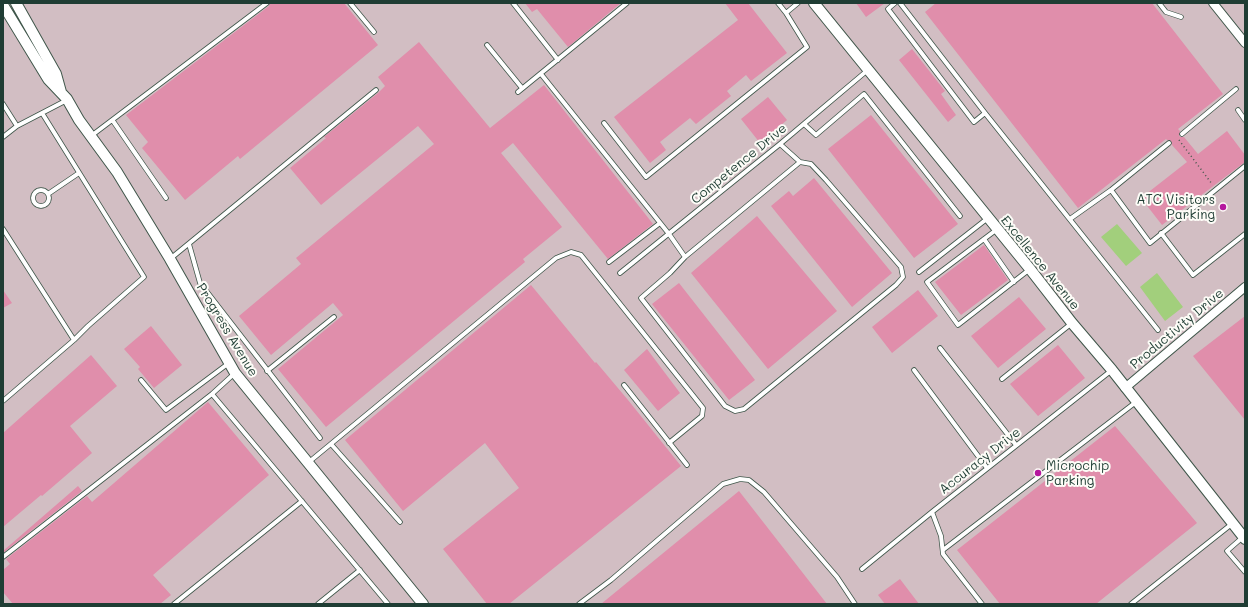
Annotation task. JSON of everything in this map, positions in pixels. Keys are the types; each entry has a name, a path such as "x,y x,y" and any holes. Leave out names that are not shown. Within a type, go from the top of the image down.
{"street":[{"name":"Progress Avenue","path":"16,3 56,74 64,96"},
{"name":"Excellence Avenue","path":"814,3 1030,269 1072,324 1112,370 1244,538"},
{"path":"1213,3 1245,43"},
{"name":"Progress Avenue","path":"3,5 48,79 64,96 117,172 170,259 235,373 422,604"},
{"name":"Productivity Drive","path":"1125,388 1245,288"}],"lane":[{"path":"91,136 113,121 267,3"},
{"path":"350,3 374,32"},
{"path":"513,3 558,60"},
{"path":"518,92 627,3"},
{"path":"604,123 646,177 807,47 778,3"},
{"path":"786,13 798,3"},
{"path":"895,3 888,9 974,122 985,113"},
{"path":"900,3 985,113 1158,330"},
{"path":"1159,3 1166,12 1181,17"},
{"path":"488,45 522,88"},
{"name":"Competence Drive","path":"620,273 780,144 869,69"},
{"path":"541,74 669,234 685,257"},
{"path":"1182,134 1236,89"},
{"path":"170,259 376,90"},
{"path":"804,124 816,135 864,94 960,216"},
{"path":"3,137 17,126 42,113 64,96"},
{"path":"3,104 17,126"},
{"path":"1238,110 1245,120"},
{"path":"3,401 144,277 42,113"},
{"path":"113,121 166,198"},
{"path":"1070,219 1111,190 1169,143"},
{"path":"780,144 800,162 811,164 826,180 901,267 903,277 896,285 744,409 735,411 725,406 641,298 670,273 685,257 800,162"},
{"path":"1111,190 1150,243 1245,166"},
{"path":"48,194 79,173"},
{"path":"38,190 43,190 48,194 49,200 46,204 41,206 34,202 33,196 38,190"},
{"path":"919,272 988,218"},
{"path":"609,262 660,223"},
{"path":"3,230 74,340"},
{"path":"997,230 927,282 958,325 1030,269"},
{"path":"1161,233 1193,275 1245,234"},
{"path":"984,239 1014,282"},
{"path":"188,244 200,283 320,438"},
{"path":"308,463 556,258 571,252 581,255 702,408 702,416 669,443"},
{"path":"267,371 334,316"},
{"path":"1002,379 1072,324"},
{"path":"940,348 1016,445"},
{"path":"141,380 166,410 229,363"},
{"path":"914,370 987,468"},
{"name":"Accuracy Drive","path":"862,569 1112,370"},
{"path":"3,557 212,394 235,373"},
{"path":"624,385 687,465"},
{"path":"212,394 388,604"},
{"path":"943,550 1136,402"},
{"path":"332,444 400,522"},
{"path":"579,604 611,580 723,484 740,479 749,480 764,492 836,577 855,604"},
{"path":"174,604 302,501"},
{"path":"932,512 941,536 943,554 982,604"},
{"path":"1131,604 1233,523"},
{"path":"1244,538 1227,551 1245,572"},
{"path":"318,604 360,570"}],"path":[{"path":"1177,138 1214,186 1220,187"}],"shaded area":[{"path":"3,3 1245,3 1245,604 3,604"}],"green space":[{"path":"1117,224 1142,253 1126,266 1101,237"},
{"path":"1157,273 1183,307 1165,321 1140,287"}],"building":[{"path":"270,3 344,3 378,45 240,159 238,156 185,200 142,148 148,142 126,115 269,6"},
{"path":"525,3 621,3 568,47 537,9 532,12"},
{"path":"725,3 748,3 787,53 751,81 746,75 727,91 731,96 696,124 690,118 660,142 666,150 650,163 614,117 738,20"},
{"path":"856,3 885,3 866,17"},
{"path":"936,3 1152,3 1223,94 1178,129 1180,131 1179,136 1184,137 1198,154 1227,131 1245,155 1245,162 1162,225 1141,198 1187,162 1172,145 1171,141 1166,139 1078,208 925,12"},
{"path":"419,42 490,128 544,85 653,224 608,259 513,143 501,153 562,227 523,259 525,262 326,427 278,369 343,315 333,303 271,355 239,316 301,264 296,258 434,144 418,126 321,205 290,168 326,138 324,137 378,93 385,86 378,77"},
{"path":"912,49 945,91 941,94 956,115 948,122 899,60"},
{"path":"768,97 787,120 760,143 741,119"},
{"path":"871,115 958,224 914,258 828,149"},
{"path":"814,178 892,273 852,307 771,206 789,191 793,196"},
{"path":"757,216 837,311 768,369 691,273"},
{"path":"984,245 1008,280 961,315 935,282"},
{"path":"679,283 755,380 729,400 652,304"},
{"path":"531,285 595,363 596,362 628,400 681,466 509,604 487,604 443,549 519,488 485,443 403,511 345,440"},
{"path":"3,290 12,303 3,308"},
{"path":"918,290 938,316 892,353 872,327"},
{"path":"1019,297 1046,329 998,368 971,336"},
{"path":"1245,316 1245,420 1193,356"},
{"path":"151,326 182,365 154,388 138,369 140,367 124,349"},
{"path":"1058,345 1085,378 1038,416 1010,384"},
{"path":"647,349 680,393 658,411 624,370"},
{"path":"91,355 117,386 70,426 92,453 3,527 3,433"},
{"path":"208,402 269,475 153,575 171,595 160,604 13,604 3,592 3,570 10,564 6,559 87,496 92,502"},
{"path":"1115,426 1197,523 1096,604 1000,604 957,550"},
{"path":"78,486 82,491 3,553 3,551"},
{"path":"739,491 827,604 601,604"},
{"path":"900,579 919,604 885,604 878,595"}],"place":[{"name":"ATC Visitors Parking","path":"1223,207"},
{"name":"Microchip Parking","path":"1038,473"}]}
